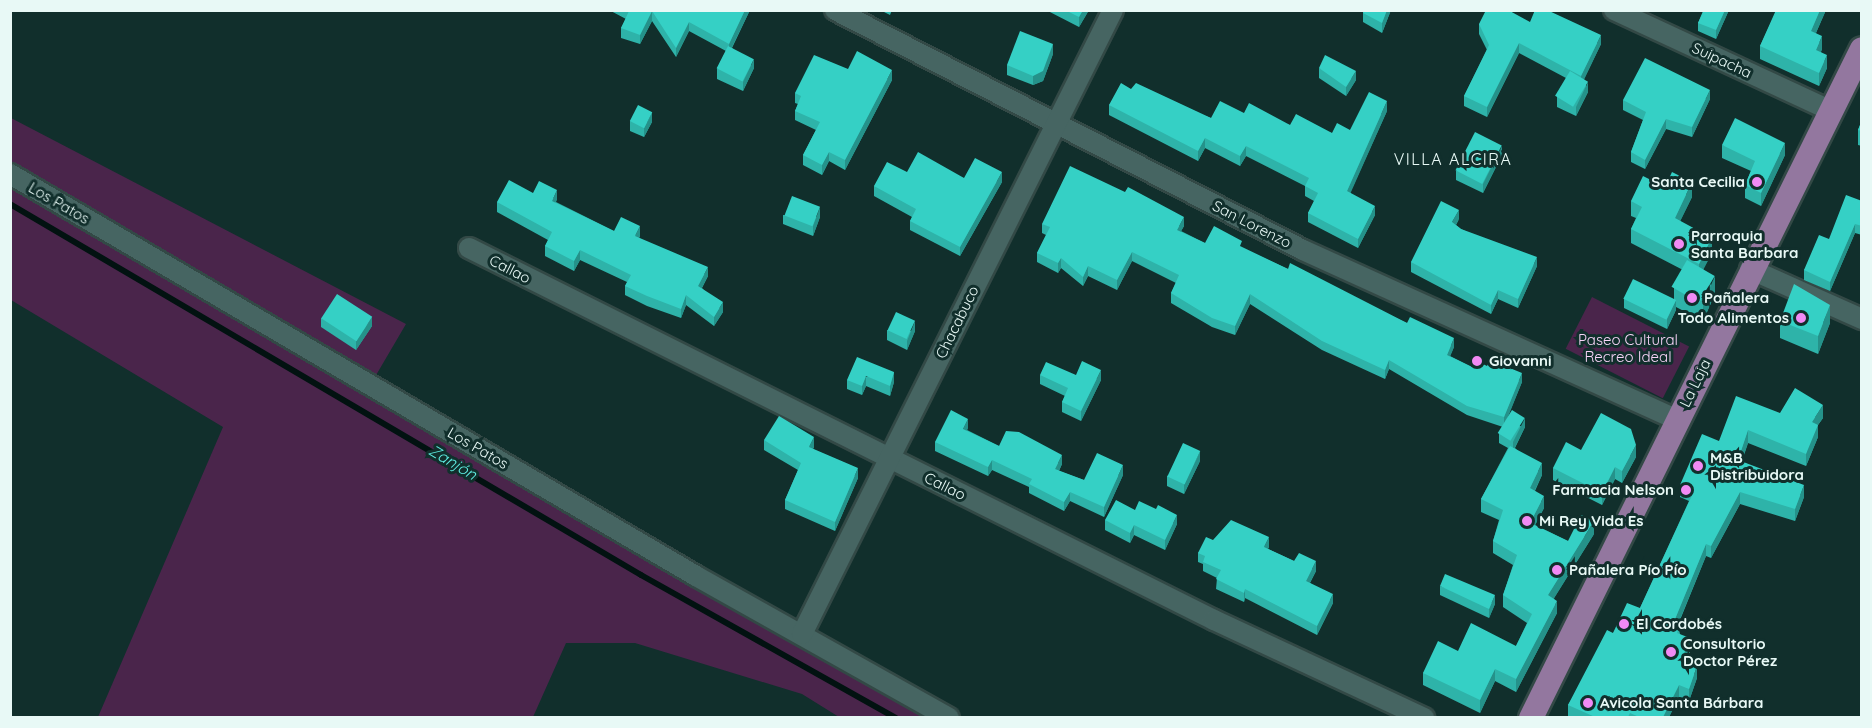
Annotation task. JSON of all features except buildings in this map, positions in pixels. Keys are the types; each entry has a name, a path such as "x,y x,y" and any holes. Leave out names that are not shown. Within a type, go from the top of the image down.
{"main road":[{"name":"La Laja","path":"1531,717 1750,269 1862,49"}],"street":[{"name":"San Lorenzo","path":"836,10 1055,125 1303,250 1677,420"},
{"name":"Chacabuco","path":"802,634 1113,10"},
{"name":"Suipacha","path":"1614,10 1829,110"},
{"name":"Los Patos","path":"10,174 949,717"},
{"name":"Callao","path":"469,248 1214,620 1424,717"},
{"path":"1750,269 1862,319"}],"green space":[{"path":"11,118 406,324 365,394 923,717 839,717 802,694 635,643 566,643 533,717 98,717 223,427 11,300"},
{"name":"Paseo Cultural Recreo Ideal","path":"1592,297 1689,346 1663,398 1566,349"}],"waterway":[{"name":"Zanjón","path":"10,204 641,575 896,718"}],"place":[{"name":"Santa Cecilia","path":"1757,182"},
{"name":"Parroquia Santa Barbara","path":"1679,244"},
{"name":"Pañalera","path":"1692,298"},
{"name":"Todo Alimentos","path":"1801,318"},
{"name":"Giovanni","path":"1477,361"},
{"name":"M&B Distribuidora","path":"1698,466"},
{"name":"Farmacia Nelson","path":"1686,490"},
{"name":"Mi Rey Vida Es","path":"1527,521"},
{"name":"Pañalera Pío Pío","path":"1557,570"},
{"name":"El Cordobés","path":"1624,624"},
{"name":"Consultorio Doctor Pérez","path":"1671,652"},
{"name":"Avicola Santa Bárbara","path":"1588,703"}],"district":[{"name":"VILLA ALCIRA","path":"1453,159"}]}
